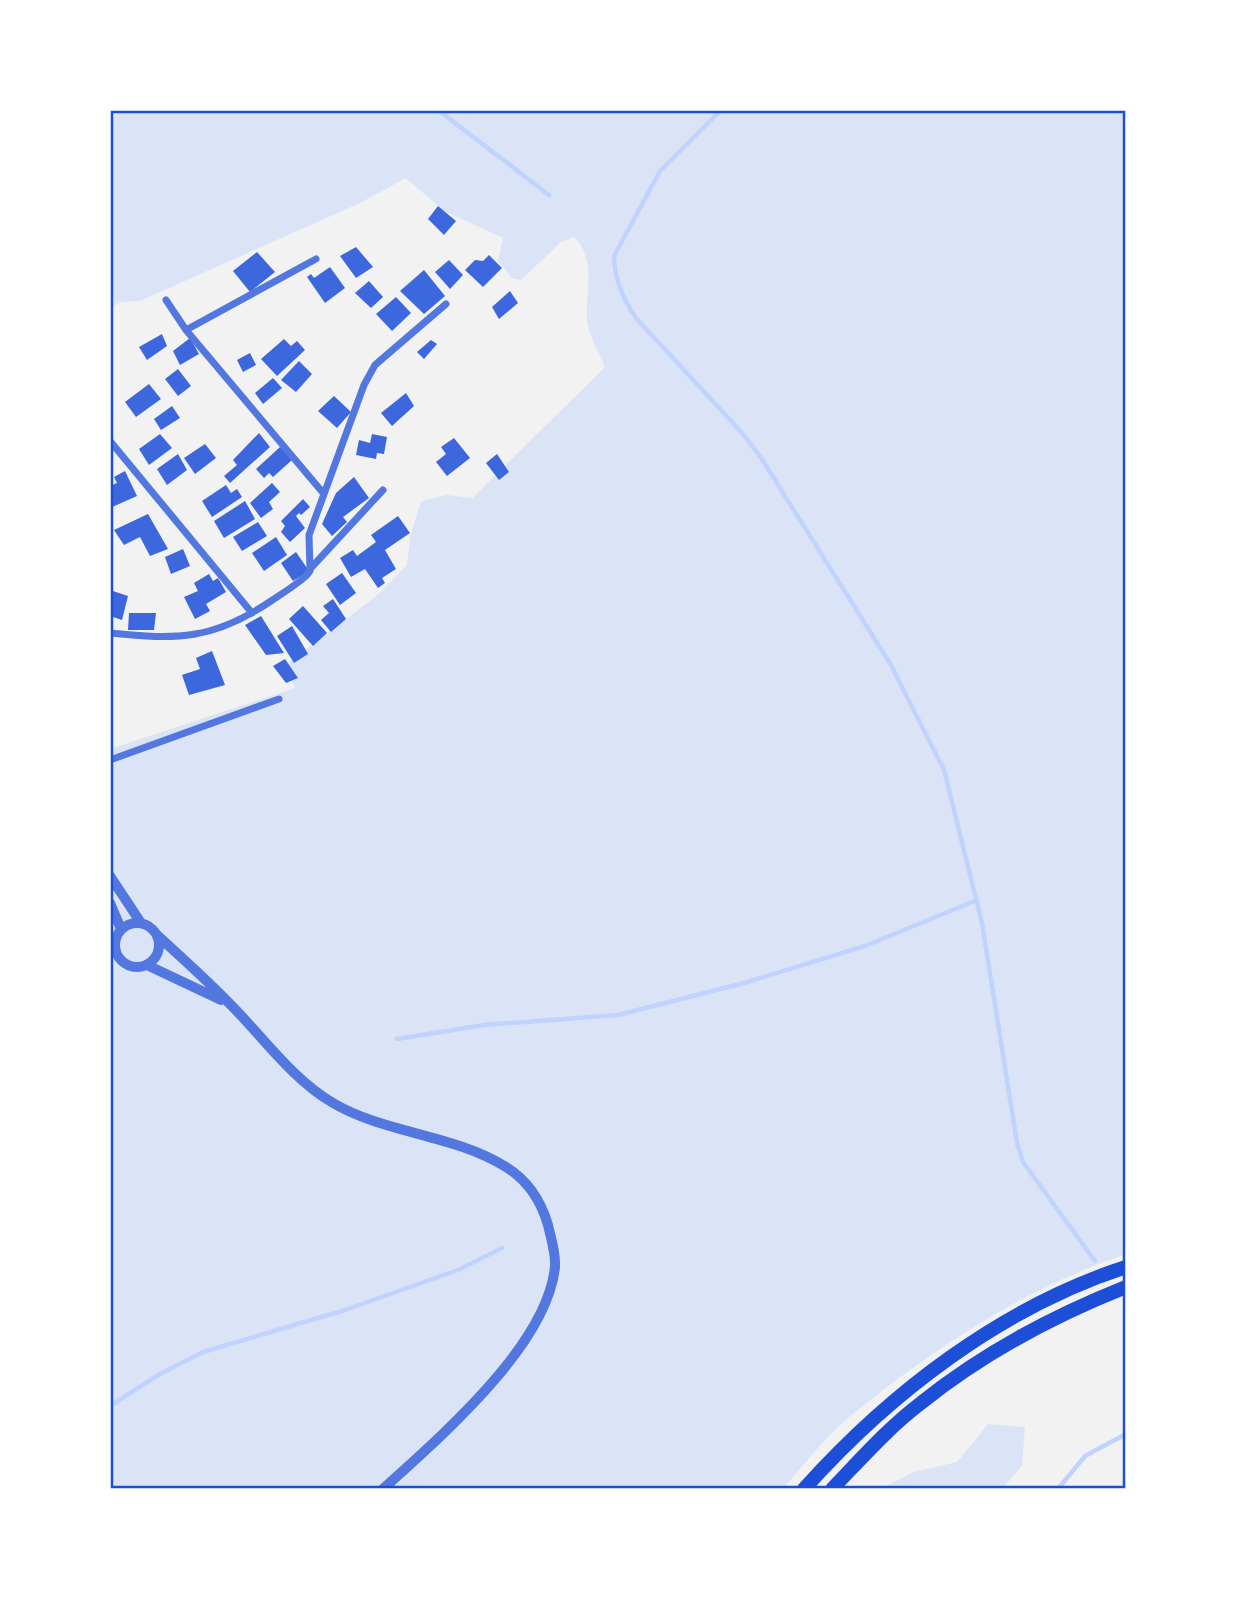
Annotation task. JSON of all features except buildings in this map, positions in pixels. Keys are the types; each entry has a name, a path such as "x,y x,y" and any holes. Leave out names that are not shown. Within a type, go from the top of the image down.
{"main road":[{"path":"804,1489 882,1410 969,1346 1056,1296 1126,1266"},
{"path":"832,1489 889,1430 951,1380 1024,1334 1126,1287"}],"street":[{"path":"186,330 316,259"},
{"path":"166,300 186,330 324,494"},
{"path":"310,569 309,535 370,373 446,304"},
{"path":"110,441 252,613"},
{"path":"110,633 148,637 193,636 227,628 301,580 383,490"},
{"path":"110,760 279,699"},
{"path":"110,876 141,923 230,1004 307,1085 359,1116 450,1143 493,1160 515,1174 532,1191 547,1221 555,1264 552,1286 536,1323 454,1424 383,1489"},
{"path":"110,903 116,932 116,961 133,967 147,965 230,1004"},
{"path":"116,932 141,923"},
{"path":"147,965 157,956 157,935"}],"shaded area":[{"path":"110,110 1126,110 1126,1254 1088,1268 1015,1303 945,1345 839,1426 783,1489 110,1489 110,749 295,688 285,665 379,594 407,565 410,537 421,501 447,495 472,498 605,367 588,327 588,266 581,246 574,237 561,242 521,280 512,278 498,261 503,238 444,211 406,178 360,203 140,301 121,302 110,308"},
{"path":"988,1424 1025,1427 1022,1466 1002,1489 881,1489 913,1472 957,1462"}],"waterway":[{"path":"438,110 549,195"},
{"path":"721,110 660,171 614,256 618,281 636,318 744,435 763,461 891,665 944,770 982,923 1017,1143 1023,1162 1095,1261"},
{"path":"397,1039 484,1025 618,1015 744,983 865,946 977,900"},
{"path":"110,1406 160,1374 203,1352 345,1310 458,1270 502,1248"},
{"path":"1058,1489 1085,1456 1126,1434"}]}
